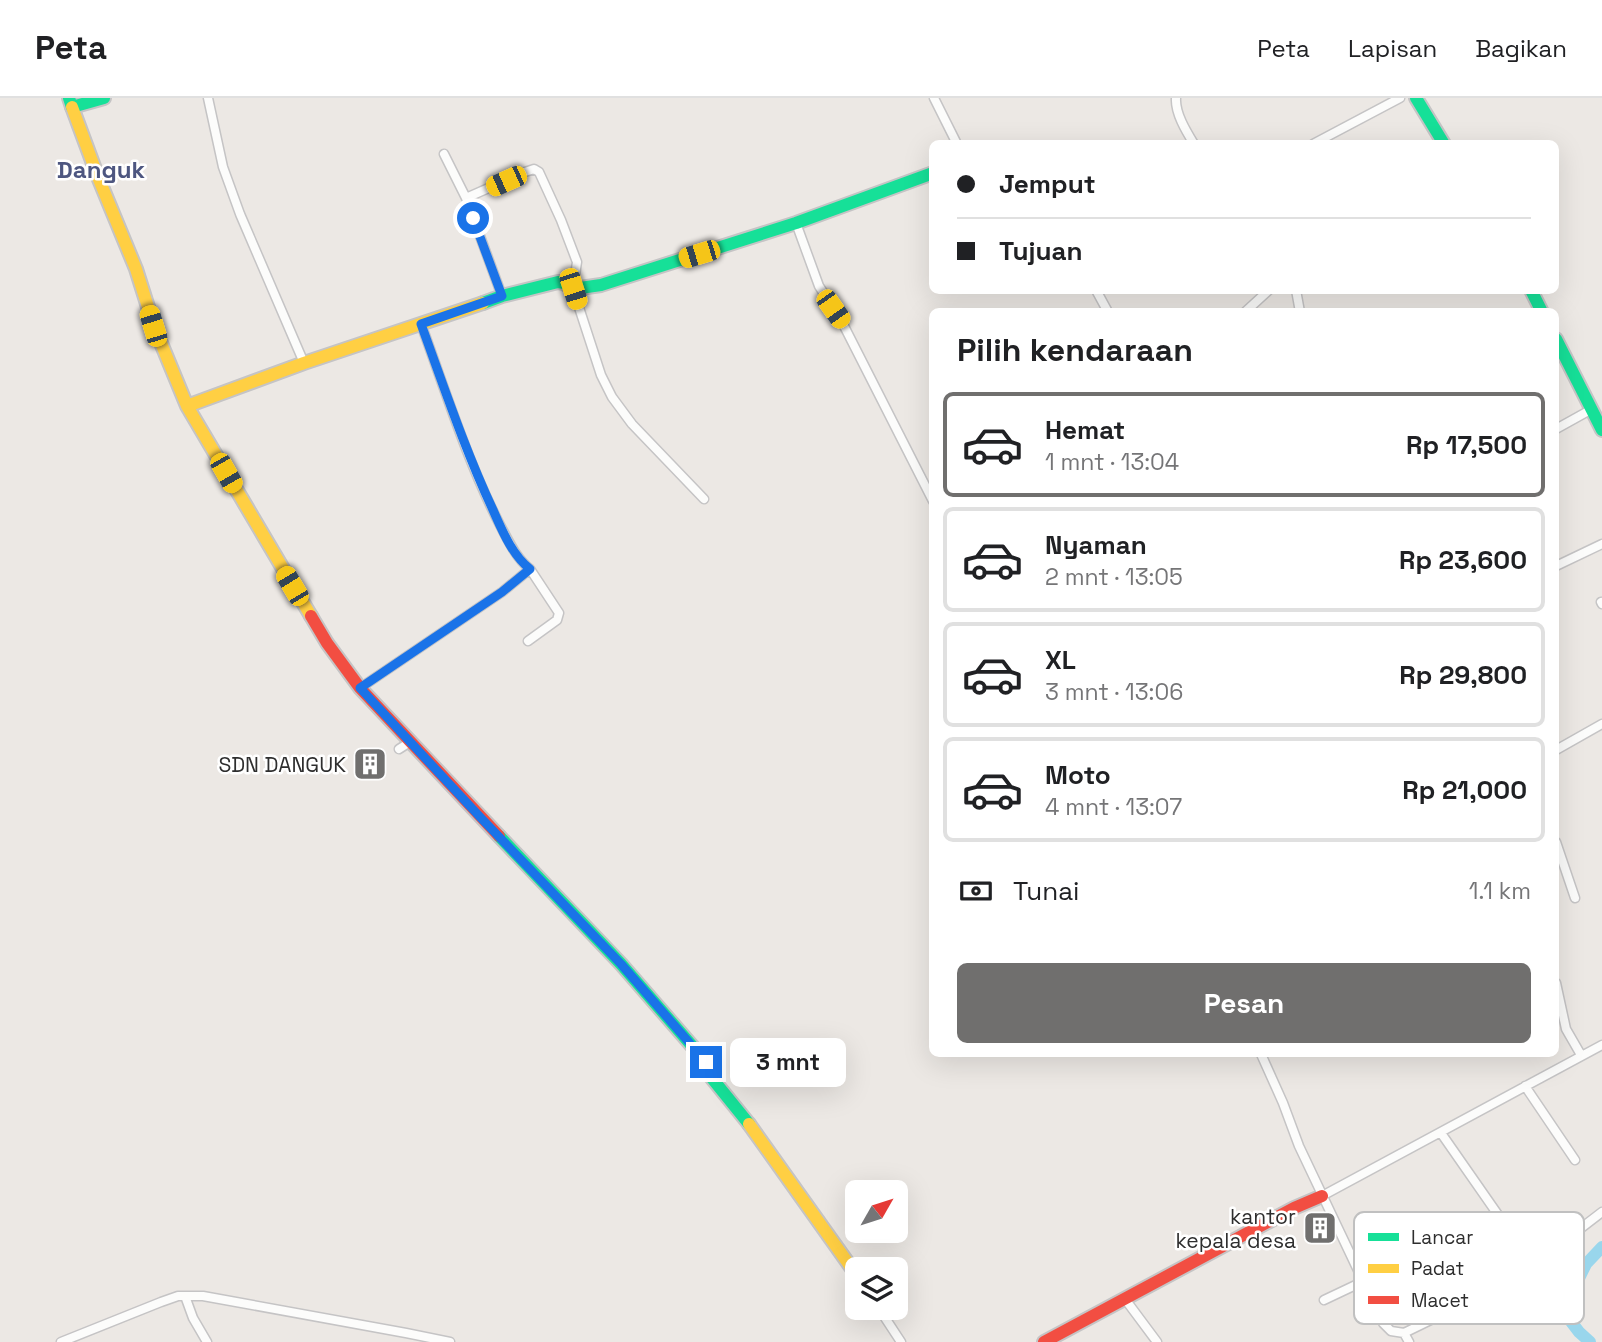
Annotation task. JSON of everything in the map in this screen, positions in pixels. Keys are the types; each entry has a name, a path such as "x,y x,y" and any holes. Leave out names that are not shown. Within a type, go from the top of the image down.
{"street":[{"path":"104,98 71,102 136,269 153,326 187,406 327,643 404,746 621,964 706,1062 711,1077 748,1122 845,1258"},
{"path":"208,98 223,167 240,214 304,363"},
{"path":"934,98 955,140"},
{"path":"1176,98 1175,104 1191,140"},
{"path":"1321,140 1400,98"},
{"path":"1416,98 1442,140"},
{"path":"444,154 466,198 502,296"},
{"path":"466,198 525,172 537,170 577,262 573,289 601,374 612,397 632,424 704,499"},
{"path":"98,177 125,172"},
{"path":"187,406 502,296 558,282 573,289 601,285 796,223 929,174"},
{"path":"796,223 819,286 842,321 929,493"},
{"path":"1249,308 1265,294"},
{"path":"421,324 475,472 509,542 559,613 557,620 528,641"},
{"path":"1559,345 1602,430"},
{"path":"1559,427 1592,409"},
{"path":"1559,565 1602,544"},
{"path":"360,688 502,592 530,569"},
{"path":"1559,748 1602,724"},
{"path":"1559,851 1575,898"},
{"path":"1559,997 1566,1029 1581,1055"},
{"path":"1044,1342 1602,1045"},
{"path":"1262,1057 1299,1146 1354,1265"},
{"path":"1525,1086 1575,1160"},
{"path":"1441,1133 1496,1212"},
{"path":"1584,1226 1602,1212"},
{"path":"1324,1300 1354,1286"},
{"path":"61,1342 178,1296 203,1296 449,1342"},
{"path":"185,1296 193,1318 207,1342"},
{"path":"1125,1299 1157,1342"},
{"path":"887,1320 901,1342"},
{"path":"1383,1324 1391,1331 1404,1333 1422,1324"},
{"path":"1404,1333 1409,1342"}],"waterway":[{"path":"1584,1268 1602,1247"},
{"path":"1573,1324 1590,1342"}],"traffic: fast":[{"path":"69,98 72,107 104,98"},
{"path":"1416,98 1442,140"},
{"path":"483,303 558,282 573,289 601,285 796,223 929,174"},
{"path":"1533,294 1540,308"},
{"path":"1559,345 1602,430"},
{"path":"499,836 621,964 706,1062 711,1077 749,1124"}],"traffic: slow":[{"path":"72,107 187,406 311,616"},
{"path":"187,406 304,363 483,303"},
{"path":"749,1124 845,1259"}],"traffic: jam":[{"path":"311,616 360,688 499,836"},
{"path":"1044,1342 1294,1208 1322,1196"}],"place":[{"name":"SDN DANGUK","path":"370,764"},
{"name":"kantor kepala desa","path":"1320,1228"}],"district":[{"name":"Danguk","path":"101,169"}],"route":[{"path":"473,218 502,296 421,324 475,472 509,542 523,564 530,569 502,592 360,688 621,964 706,1062"}]}
